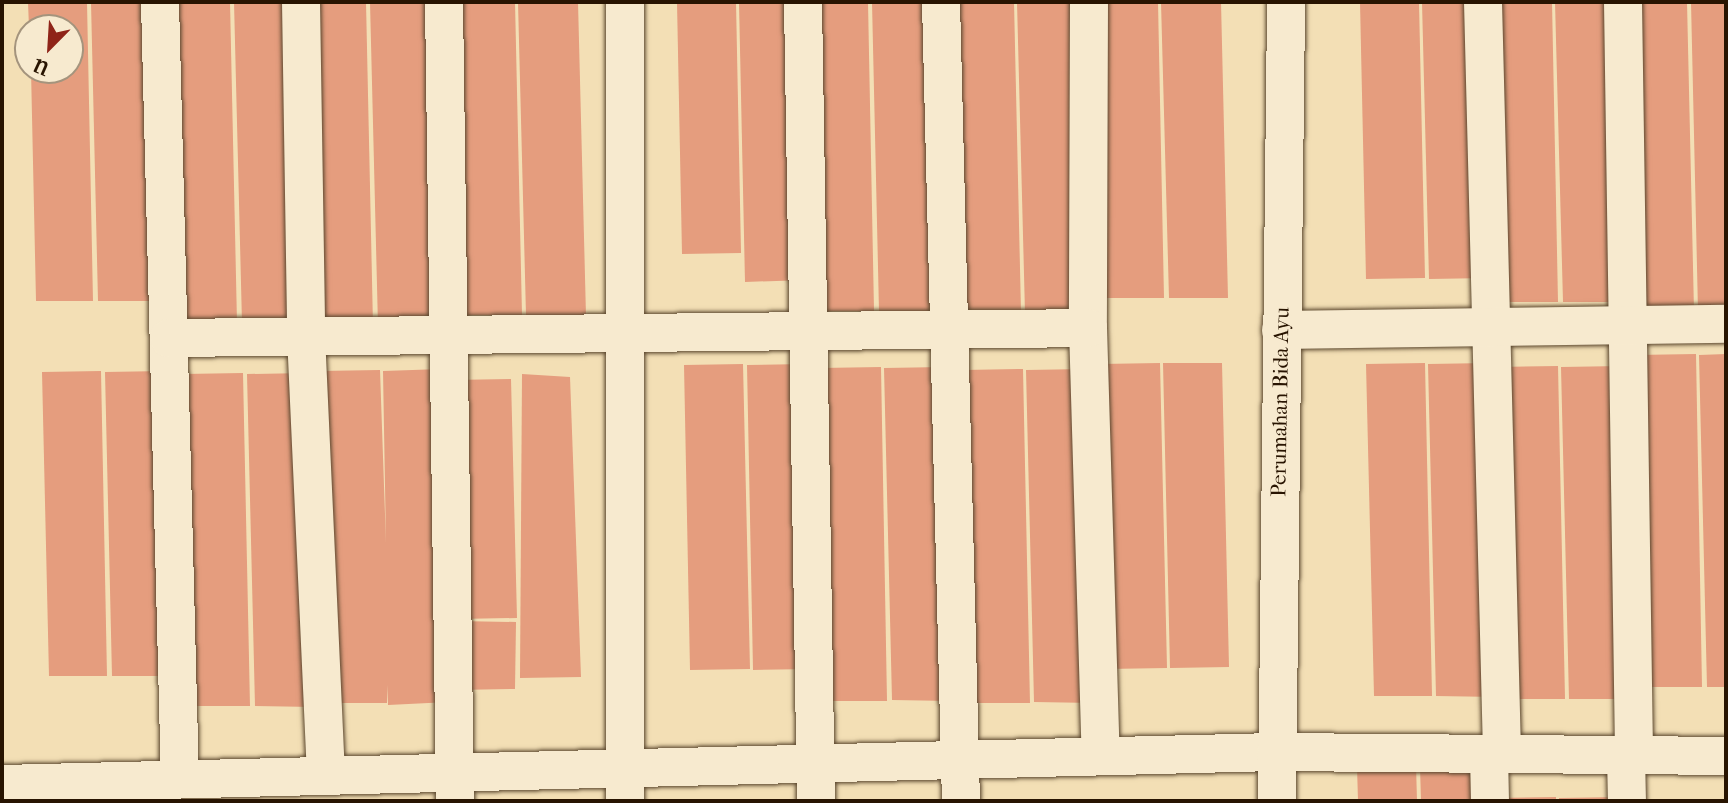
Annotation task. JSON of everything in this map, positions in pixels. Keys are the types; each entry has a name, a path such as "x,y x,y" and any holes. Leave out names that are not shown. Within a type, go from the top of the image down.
{"street":[{"path":"160,2 169,338 170,787"},
{"path":"301,2 306,335 320,784"},
{"path":"444,2 455,786"},
{"path":"625,2 625,784"},
{"path":"803,2 816,801"},
{"path":"940,2 953,330 961,801"},
{"path":"1089,2 1088,328 1101,756"},
{"name":"Perumahan Bida Ayu","path":"1277,801 1286,2"},
{"path":"1483,2 1496,327 1495,754 1490,801"},
{"path":"1623,2 1630,325 1630,755 1627,801"},
{"path":"1281,330 1726,324"},
{"path":"169,338 624,328 1088,328"},
{"path":"2,784 170,787 625,784 816,762 1276,752 1726,756"}],"building":[{"path":"28,2 87,2 93,301 36,301 31,84 84,84 84,14 28,14"},
{"path":"91,2 150,2 158,301 98,301"},
{"path":"172,2 230,2 237,323 179,323"},
{"path":"234,2 293,2 301,324 242,323"},
{"path":"307,2 366,2 373,326 315,327"},
{"path":"370,2 429,2 437,327 378,326"},
{"path":"456,2 515,2 522,315 464,315"},
{"path":"518,2 578,2 586,316 526,315"},
{"path":"677,2 736,2 741,253 682,254"},
{"path":"739,2 799,2 805,280 745,282"},
{"path":"809,2 868,2 874,311 816,311"},
{"path":"872,2 931,2 938,311 879,311"},
{"path":"955,2 1014,2 1021,313 962,313"},
{"path":"1017,2 1077,2 1085,313 1025,313"},
{"path":"1099,2 1158,2 1164,298 1106,298"},
{"path":"1161,2 1221,2 1228,298 1169,298"},
{"path":"1360,2 1419,2 1425,278 1366,279"},
{"path":"1422,2 1481,2 1488,278 1429,279"},
{"path":"1493,2 1552,2 1558,302 1500,302"},
{"path":"1555,2 1615,2 1622,302 1563,302"},
{"path":"1628,2 1687,2 1694,311 1635,311"},
{"path":"1691,2 1726,2 1726,311 1698,311"},
{"path":"1696,354 1702,687 1645,687 1636,355"},
{"path":"1726,354 1726,687 1707,687 1699,355"},
{"path":"1160,363 1167,668 1107,669 1101,364"},
{"path":"1163,363 1222,363 1229,667 1170,668"},
{"path":"1425,363 1432,696 1374,696 1366,364"},
{"path":"1488,363 1497,697 1436,696 1428,364"},
{"path":"743,364 750,669 690,670 684,365"},
{"path":"806,364 812,669 753,670 747,365"},
{"path":"1558,366 1565,699 1506,699 1498,367"},
{"path":"1621,366 1629,699 1569,699 1561,367"},
{"path":"881,367 887,701 830,701 821,368"},
{"path":"943,367 952,701 892,700 884,368"},
{"path":"442,369 449,702 388,705 388,685 387,703 328,703 320,371 380,370 386,543 383,371"},
{"path":"1023,369 1030,703 971,703 964,370"},
{"path":"1085,369 1094,703 1034,702 1026,370"},
{"path":"101,371 107,676 49,676 42,372"},
{"path":"164,371 171,676 112,676 105,372"},
{"path":"243,373 250,706 192,706 184,374"},
{"path":"306,373 314,707 255,706 247,374"},
{"path":"522,374 570,377 581,677 520,678"},
{"path":"511,379 517,618 457,619 452,380"},
{"path":"458,621 516,622 515,689 457,690"},
{"path":"1416,765 1417,801 1358,801 1357,766"},
{"path":"1479,765 1479,801 1421,801 1420,766"},
{"path":"1556,797 1556,801 1497,801 1497,798"},
{"path":"1618,797 1619,801 1559,801 1559,798"}]}
